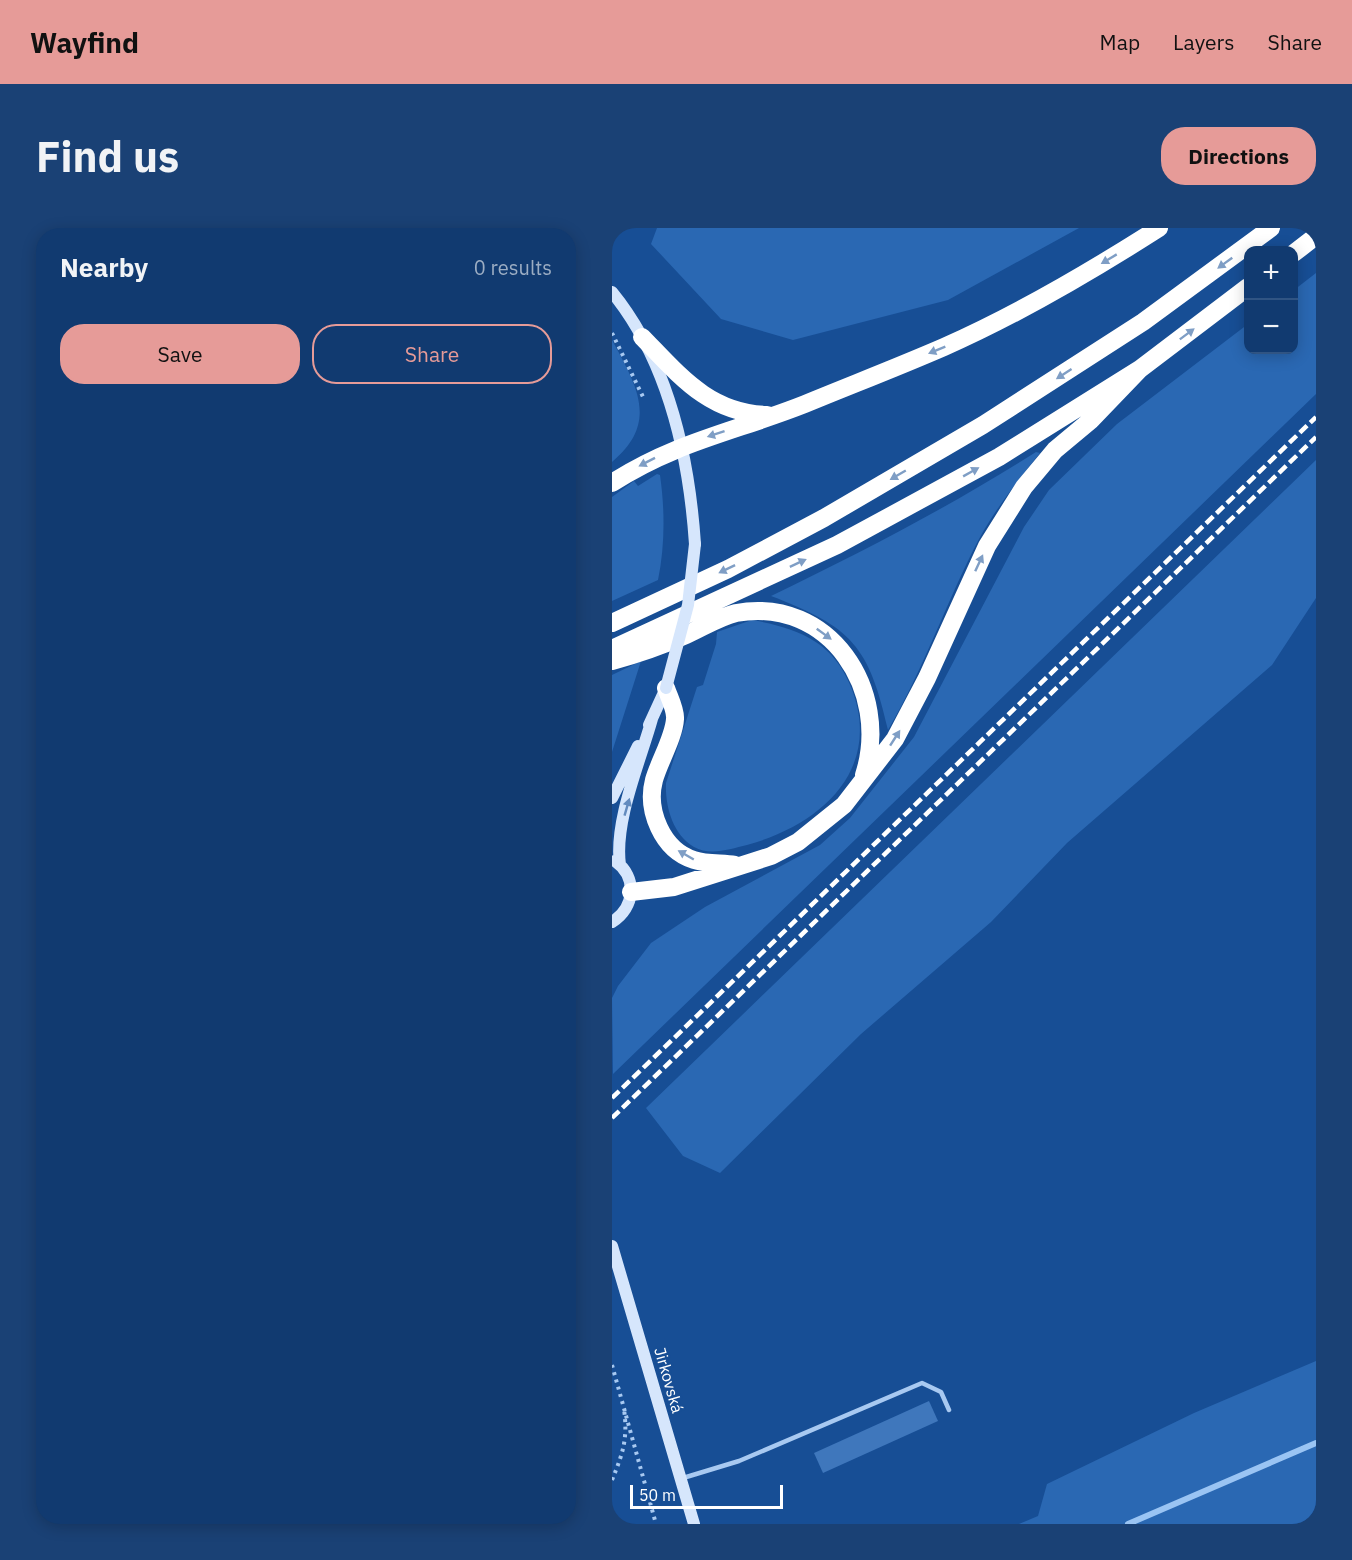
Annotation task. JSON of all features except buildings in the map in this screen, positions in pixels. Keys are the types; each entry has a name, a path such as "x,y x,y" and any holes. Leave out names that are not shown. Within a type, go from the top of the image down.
{"highway":[{"path":"612,483 644,462 683,445 775,416 946,346 1048,296 1159,228"},
{"path":"612,623 728,569 824,518 983,426 1143,322 1271,228"},
{"path":"1298,249 1316,236"},
{"path":"612,649 837,545 999,457 1140,369 1244,290"},
{"path":"642,337 690,386 721,406 753,415 775,416"},
{"path":"631,892 675,886 743,866 798,842 844,805 895,738 909,713 987,546 1024,487 1055,450 1091,420 1140,369"},
{"path":"612,661 651,650 733,614 777,613 807,623 835,643 856,670 862,686 870,722 870,743 868,763 860,786"},
{"path":"666,688 675,718 654,781 652,797 656,820 667,840 684,855 694,860 743,866"}],"main road":[{"path":"612,292 642,337 683,445 691,488 695,544 688,605 666,688 612,798"},
{"path":"614,922 629,902 631,892 630,882 616,862 624,818 652,719"},
{"name":"Jirkovská","path":"612,1246 694,1524"}],"lane":[{"path":"680,1478 739,1461 922,1383 941,1392 949,1410"}],"path":[{"path":"612,333 638,380 644,399"},
{"path":"612,1365 656,1524"},
{"path":"612,1480 625,1449 626,1428 622,1395"}],"shaded area":[{"path":"657,228 1079,228 948,300 793,340 721,319 651,244"},
{"path":"1316,273 1316,394 613,1074 612,998 618,986 651,943 705,907 820,845 850,818 914,737 1024,527 1049,490 1117,424 1244,327 1244,354 1298,354 1298,287"},
{"path":"612,340 635,388 639,403 639,418 636,432 627,447 612,462"},
{"path":"1036,452 1040,453 1000,505 979,539 913,683 888,730 873,678 853,643 821,618 771,596 906,528"},
{"path":"1316,460 1316,598 1272,665 1067,843 991,922 861,1034 720,1173 683,1156 646,1108"},
{"path":"657,474 660,475 663,501 663,541 658,580 612,601 612,497 634,481 638,486"},
{"path":"752,620 784,627 812,639 834,658 851,687 859,717 859,744 852,768 839,790 821,808 799,824 747,845 720,851 700,850 686,841 675,827 667,800 666,783 697,687 703,685 716,644 717,632"},
{"path":"641,661 612,752 612,675"},
{"path":"1316,1361 1316,1524 1019,1524 1038,1516 1047,1484 1194,1413"}],"waterway":[{"path":"1128,1524 1316,1443"}],"railway":[{"path":"612,1098 1316,417"},
{"path":"612,1118 1316,437"}]}
